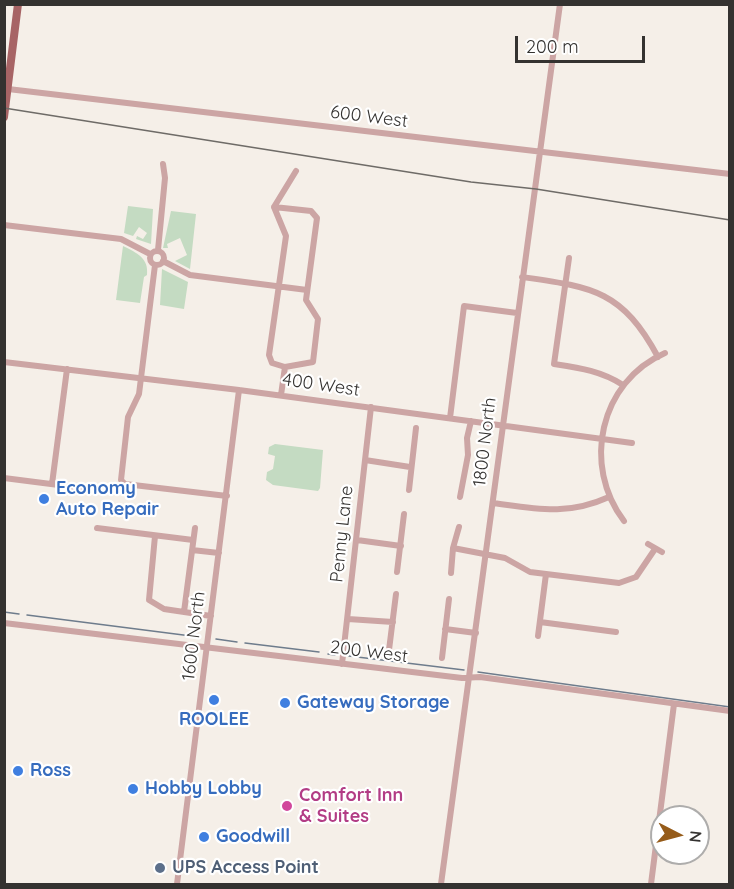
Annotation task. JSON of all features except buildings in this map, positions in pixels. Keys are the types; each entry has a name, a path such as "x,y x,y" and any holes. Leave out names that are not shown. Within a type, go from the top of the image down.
{"main road":[{"path":"4,117 18,4"}],"street":[{"name":"1800 North","path":"441,885 471,679 502,424 560,4"},
{"name":"600 West","path":"6,88 729,174"},
{"path":"158,250 165,178 163,164"},
{"path":"274,207 296,171"},
{"path":"274,207 311,211 316,218 307,290 308,305 318,319 315,359 309,364 285,366 272,363 269,355 286,236 274,207"},
{"path":"4,225 121,239 150,254"},
{"path":"150,254 158,250"},
{"path":"158,250 163,255 163,261"},
{"path":"150,254 150,261 155,265"},
{"path":"569,258 554,364 607,374 623,385"},
{"path":"163,261 190,275 307,290"},
{"path":"155,265 163,261"},
{"path":"155,265 141,378 137,400 128,417 121,480 125,484 227,496"},
{"path":"522,277 565,283 601,293 635,319 658,357"},
{"path":"450,418 464,306 517,313"},
{"path":"624,520 609,497 602,478 600,459 602,439 611,404 623,385 665,353"},
{"name":"400 West","path":"4,362 281,395 632,443"},
{"path":"281,395 285,366"},
{"path":"52,484 67,369"},
{"name":"1600 North","path":"177,885 239,390"},
{"name":"Penny Lane","path":"342,664 371,407"},
{"path":"460,497 468,455 467,438 471,421"},
{"path":"409,490 416,428"},
{"path":"365,460 410,467"},
{"path":"4,478 90,489"},
{"path":"493,503 565,511 586,507 609,497"},
{"path":"397,572 404,513"},
{"path":"451,573 453,548 459,527"},
{"path":"97,528 193,540"},
{"path":"184,612 195,528"},
{"path":"155,536 148,597 162,608 211,616"},
{"path":"357,540 401,546"},
{"path":"453,548 505,558 530,572 619,583 628,582 644,569 658,551 648,544"},
{"path":"192,550 219,553"},
{"path":"538,636 546,574"},
{"path":"390,650 396,594"},
{"path":"442,658 449,599"},
{"path":"348,619 393,622"},
{"path":"540,622 616,632"},
{"name":"200 West","path":"4,623 471,679 480,677 729,711"},
{"path":"445,629 476,633"},
{"path":"651,885 674,704"}],"green space":[{"path":"128,206 153,209 151,244 136,239 137,236 143,239 147,233 139,227 133,236 124,233"},
{"path":"171,211 196,214 190,269 175,261 187,255 180,238 167,244 168,248 163,248"},
{"path":"123,246 137,254 146,264 147,275 144,277 140,303 116,300"},
{"path":"162,269 188,282 184,309 160,305"},
{"path":"275,444 323,450 318,491 273,485 266,480 267,472 273,469 275,456 268,454 269,447"}],"waterway":[{"path":"4,612 19,614"},
{"path":"27,615 199,637"},
{"path":"216,639 237,642"},
{"path":"245,643 319,652"},
{"path":"328,654 335,655"},
{"path":"349,656 464,670"},
{"path":"478,672 730,707"}],"railway":[{"path":"4,108 471,182 536,189 730,220"}],"place":[{"name":"Economy Auto Repair","path":"44,499"},
{"name":"ROOLEE","path":"214,700"},
{"name":"Gateway Storage","path":"285,703"},
{"name":"Ross","path":"18,771"},
{"name":"Hobby Lobby","path":"133,789"},
{"name":"Comfort Inn & Suites","path":"287,806"},
{"name":"Goodwill","path":"204,837"},
{"name":"UPS Access Point","path":"160,868"}]}
